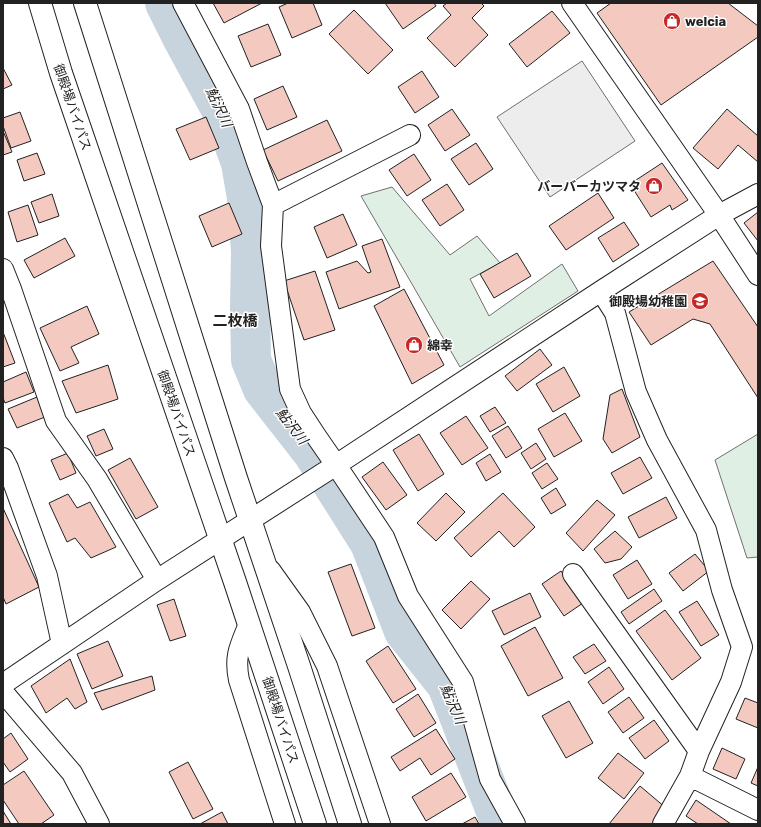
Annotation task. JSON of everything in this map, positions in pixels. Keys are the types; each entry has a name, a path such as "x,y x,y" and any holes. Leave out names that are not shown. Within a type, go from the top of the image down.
{"highway":[{"name":"御殿場バイパス","path":"40,3 61,73 221,540 315,824"},
{"path":"85,3 250,520 350,824"}],"street":[{"path":"184,3 239,110 273,205 271,246 290,389 305,419 334,466 384,537 408,596 463,682 490,779 515,824"},
{"path":"572,3 719,215 758,275"},
{"path":"273,205 410,135"},
{"path":"3,684 157,580 221,540 601,291 719,215 758,194"},
{"path":"3,269 56,421 97,479 157,580"},
{"path":"601,291 615,313 636,392 657,440 706,530 722,590 750,650 731,682 699,751 690,776 663,824"},
{"path":"3,458 47,576 62,644"},
{"path":"265,564 300,612 327,666 380,824"},
{"path":"573,574 699,751"},
{"path":"249,624 238,650 236,665 239,680 285,824"},
{"path":"3,692 72,772 98,824"},
{"path":"690,776 758,810"}],"green space":[{"path":"392,187 450,255 477,236 500,263 470,279 489,316 562,264 578,291 460,367 361,196"},
{"path":"758,434 758,557 747,558 715,460"}],"shaded area":[{"path":"582,61 635,141 550,197 497,117"}],"building":[{"path":"213,3 262,3 224,23"},
{"path":"288,3 313,3 322,25 292,38 279,7"},
{"path":"385,3 434,3 436,6 403,29"},
{"path":"447,3 481,3 484,6 472,18 488,35 455,67 427,38 451,15 443,6"},
{"path":"611,3 728,3 758,26 758,37 661,105 597,13"},
{"path":"354,10 393,50 368,74 329,34"},
{"path":"552,11 570,33 527,67 509,44"},
{"path":"268,24 281,55 251,67 238,36"},
{"path":"3,68 12,85 3,89"},
{"path":"422,71 439,97 415,113 398,87"},
{"path":"283,86 297,117 267,130 254,99"},
{"path":"452,109 470,135 445,151 428,125"},
{"path":"727,109 758,136 758,162 738,145 718,169 693,148"},
{"path":"20,112 31,141 11,148 3,126 3,118"},
{"path":"206,117 219,148 190,160 176,129"},
{"path":"327,120 342,151 278,181 263,150"},
{"path":"3,131 12,152 3,155"},
{"path":"476,143 493,169 469,185 451,159"},
{"path":"37,153 45,174 24,181 17,160"},
{"path":"414,154 431,180 407,196 389,170"},
{"path":"662,163 688,200 672,210 670,205 651,217 630,184"},
{"path":"447,184 464,210 440,226 422,200"},
{"path":"598,193 614,218 566,250 549,226"},
{"path":"52,194 59,216 39,223 31,202"},
{"path":"229,203 242,234 212,247 199,216"},
{"path":"28,205 38,235 17,242 8,212"},
{"path":"758,212 758,241 744,223"},
{"path":"343,214 357,245 327,258 314,227"},
{"path":"624,222 639,245 613,262 598,238"},
{"path":"65,238 75,256 34,278 24,260"},
{"path":"382,239 400,287 339,309 326,272 357,261 368,273 371,272 362,246"},
{"path":"517,253 531,276 494,298 480,274"},
{"path":"713,261 758,327 758,398 710,324 693,319 651,345 629,312"},
{"path":"315,271 335,330 304,340 284,281"},
{"path":"404,289 444,365 412,384 374,306"},
{"path":"87,306 99,334 71,347 79,363 60,371 40,328"},
{"path":"3,332 15,363 3,367"},
{"path":"540,349 552,365 517,391 505,376"},
{"path":"108,365 118,399 76,413 62,381"},
{"path":"564,367 580,396 553,412 536,384"},
{"path":"26,372 34,392 5,403 3,398 3,382"},
{"path":"622,389 640,437 612,453 603,439 610,395"},
{"path":"37,397 45,417 17,428 8,409"},
{"path":"495,407 506,423 490,432 480,416"},
{"path":"565,413 582,441 554,457 538,429"},
{"path":"466,416 488,448 462,465 440,433"},
{"path":"508,426 522,448 506,458 492,436"},
{"path":"104,429 113,449 96,456 87,436"},
{"path":"419,434 444,474 418,491 393,450"},
{"path":"536,443 546,459 531,469 521,453"},
{"path":"68,453 76,473 60,480 51,460"},
{"path":"490,454 501,472 486,481 476,463"},
{"path":"640,457 652,478 623,494 611,473"},
{"path":"130,458 158,507 136,519 108,470"},
{"path":"383,462 407,495 386,510 362,477"},
{"path":"547,463 558,479 542,489 532,473"},
{"path":"556,488 566,505 551,514 541,498"},
{"path":"446,493 465,512 436,541 417,523"},
{"path":"503,493 535,527 514,547 499,531 471,557 454,538"},
{"path":"68,494 77,508 90,502 116,547 91,558 75,538 67,542 49,503"},
{"path":"666,497 677,518 639,538 628,517"},
{"path":"597,500 615,515 583,551 566,533"},
{"path":"3,508 39,587 6,604 3,597"},
{"path":"615,531 632,547 621,559 605,563 594,549"},
{"path":"695,554 709,571 683,591 669,573"},
{"path":"637,560 652,584 628,599 613,575"},
{"path":"351,564 375,628 352,636 328,572"},
{"path":"561,571 583,603 564,616 542,584"},
{"path":"471,581 490,599 461,629 442,610"},
{"path":"654,589 662,601 629,624 621,612"},
{"path":"530,593 541,617 504,635 492,611"},
{"path":"174,599 186,636 170,641 157,605"},
{"path":"697,601 719,635 701,646 679,612"},
{"path":"665,610 701,658 672,680 636,631"},
{"path":"535,627 563,678 528,696 501,646"},
{"path":"108,641 123,676 92,689 77,654"},
{"path":"594,644 606,661 585,674 573,657"},
{"path":"388,646 416,689 393,703 366,661"},
{"path":"70,659 87,702 75,709 67,698 46,713 31,686"},
{"path":"609,667 624,689 603,704 588,682"},
{"path":"152,676 155,690 102,710 94,693"},
{"path":"418,694 436,723 414,737 396,709"},
{"path":"629,697 644,718 623,733 608,712"},
{"path":"745,698 758,703 758,728 736,719"},
{"path":"569,701 593,743 566,758 542,716"},
{"path":"654,720 669,741 645,759 629,738"},
{"path":"436,729 455,759 431,775 420,758 400,771 391,757"},
{"path":"11,733 28,759 10,772 3,762 3,739"},
{"path":"722,748 745,759 736,779 713,769"},
{"path":"618,753 644,773 624,799 598,778"},
{"path":"188,762 213,809 193,819 169,772"},
{"path":"758,767 758,786 751,783"},
{"path":"24,771 54,815 41,824 19,824 3,800 3,785"},
{"path":"451,773 466,797 426,821 412,797"},
{"path":"640,786 666,808 653,824 609,824"},
{"path":"696,800 731,824 698,824 686,816"},
{"path":"3,811 11,824 3,824"},
{"path":"222,812 228,824 200,824"},
{"path":"475,817 479,824 462,824"}],"waterway":[{"name":"鮎沢川","path":"165,3 222,111 241,163 248,204 251,252 251,360 263,389 313,453 370,543 404,631 447,685 501,824"}],"place":[{"name":"welcia","path":"672,21"},
{"name":"バーバーカツマタ","path":"654,186"},
{"name":"御殿場幼稚園","path":"700,301"},
{"name":"綿幸","path":"414,345"}],"district":[{"name":"二枚橋","path":"235,321"}]}
